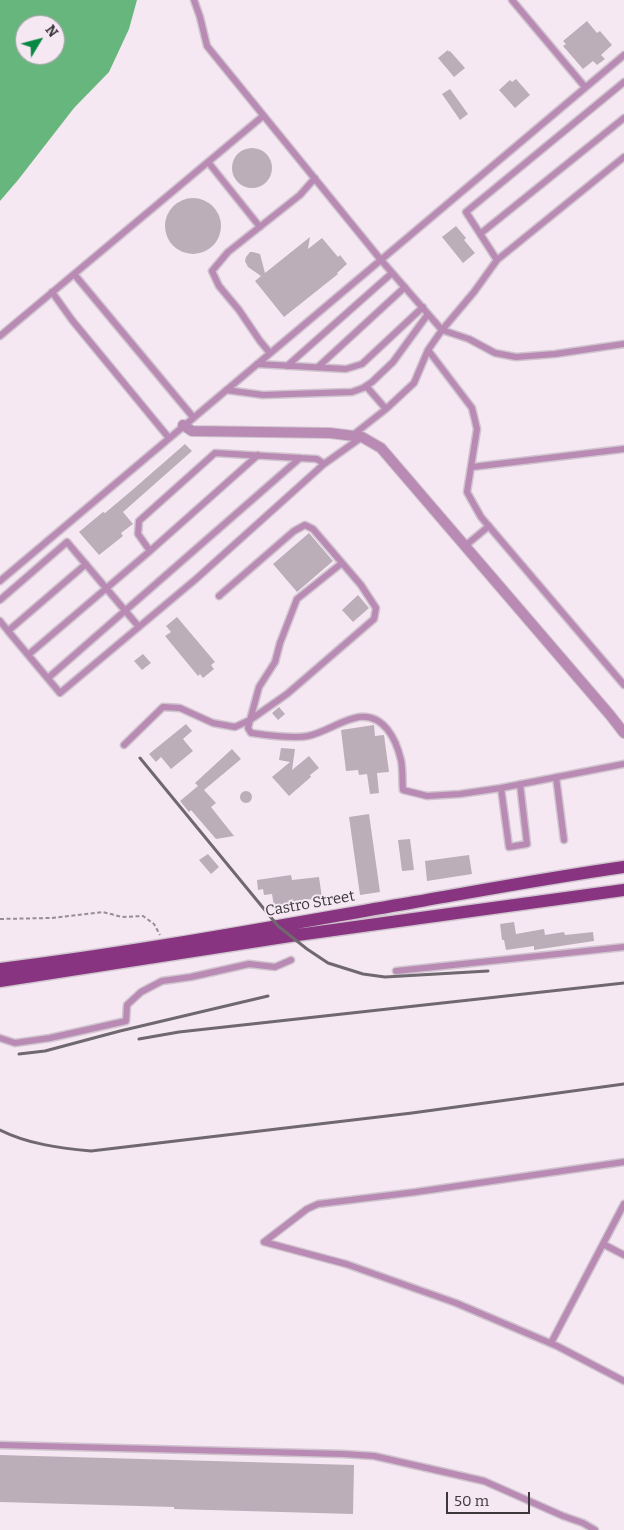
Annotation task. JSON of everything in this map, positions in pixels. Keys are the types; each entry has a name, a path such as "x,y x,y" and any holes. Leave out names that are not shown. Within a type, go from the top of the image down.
{"main road":[{"name":"Castro Street","path":"0,969 80,959 624,867"},
{"name":"Castro Street","path":"0,981 290,936 624,890"}],"street":[{"path":"183,426 192,431 330,433 358,436 381,448 624,733"}],"lane":[{"path":"194,0 207,46 381,260 442,330 469,340 495,353 516,357 555,354 624,344"},
{"path":"512,0 585,87"},
{"path":"0,581 624,55"},
{"path":"497,260 466,212 624,82"},
{"path":"0,336 263,116"},
{"path":"480,234 624,118"},
{"path":"0,621 60,693 196,579 324,464 358,436 414,383 428,350 497,260 624,157"},
{"path":"208,162 260,227"},
{"path":"270,353 219,286 212,271 228,252 300,195 314,178"},
{"path":"286,366 392,273"},
{"path":"74,274 193,417"},
{"path":"318,368 404,286"},
{"path":"52,292 72,320 169,438"},
{"path":"257,364 346,369 362,364 423,308"},
{"path":"226,390 263,395 352,392 366,386 393,362 428,314"},
{"path":"428,350 472,408 478,429 467,492 481,517 624,685"},
{"path":"366,386 386,409"},
{"path":"472,466 624,449"},
{"path":"150,551 138,534 139,520 215,453 317,459 324,464"},
{"path":"28,654 150,551 258,455"},
{"path":"48,678 300,458"},
{"path":"124,745 163,707 180,708 213,724 235,727 250,720 287,694 374,619 376,608 361,585 313,529 306,526 294,532 219,596"},
{"path":"465,546 489,526"},
{"path":"0,600 67,542 139,626"},
{"path":"342,563 297,599 274,662 259,687 248,728 251,733 273,736 308,736 360,717 376,719 391,733 401,761 402,790 427,796 460,794 501,788 624,764"},
{"path":"8,631 86,564"},
{"path":"556,777 564,840"},
{"path":"501,788 509,847 526,844 520,784"},
{"path":"396,971 624,947"},
{"path":"0,1038 15,1043 50,1038 126,1021 127,1005 141,992 162,981 191,977 249,964 275,967 291,960"},
{"path":"624,1162 318,1204 307,1209 264,1242 346,1264 410,1286 551,1343 624,1381"},
{"path":"551,1343 624,1204"},
{"path":"603,1244 624,1255"},
{"path":"0,1445 374,1456 484,1481 562,1516 583,1523 595,1530"}],"path":[{"path":"0,919 51,918 103,912 122,916 143,916 154,924 165,945"}],"shaded area":[{"path":"0,0 137,0 129,29 109,72 74,108 0,201"}],"building":[{"path":"587,21 597,33 600,31 612,45 601,55 605,59 597,65 593,61 583,69 563,46 566,44 563,41"},
{"path":"448,50 465,68 454,77 438,58"},
{"path":"516,79 530,95 515,108 499,90 510,80 512,82"},
{"path":"450,89 468,114 460,120 442,94"},
{"path":"256,148 263,151 269,157 272,168 271,176 263,185 256,188 248,188 241,185 233,176 232,164 235,157 244,149"},
{"path":"187,198 199,198 213,206 221,220 219,237 213,246 199,254 187,254 177,249 170,242 165,232 165,220 170,210 177,203"},
{"path":"456,226 466,238 464,240 475,253 463,263 442,237"},
{"path":"310,237 308,249 322,238 338,257 340,255 347,264 338,274 284,317 255,281 261,276 248,267 245,261 246,257 250,252 260,254 265,273"},
{"path":"185,444 192,451 123,512 133,524 121,533 123,536 99,555 79,532 103,512 105,513"},
{"path":"309,533 333,561 297,592 273,564"},
{"path":"358,595 369,608 353,622 342,610"},
{"path":"177,617 215,662 211,665 214,669 203,678 200,674 198,676 165,636 171,632 166,626"},
{"path":"143,654 151,663 142,670 134,661"},
{"path":"279,707 285,714 278,720 272,713"},
{"path":"186,724 192,731 183,739 193,751 171,769 161,757 156,762 149,754"},
{"path":"374,725 375,736 384,735 389,772 377,773 379,793 370,794 367,774 359,775 358,770 346,771 341,730"},
{"path":"281,748 295,749 292,770 309,756 319,768 289,796 272,777 290,762 279,760"},
{"path":"232,749 241,759 204,790 216,803 211,807 234,836 216,839 191,810 189,812 180,801 198,786 195,783"},
{"path":"244,791 248,791 252,797 248,803 244,803 240,799 240,795"},
{"path":"369,814 380,892 360,895 349,817"},
{"path":"410,839 414,870 402,871 398,840"},
{"path":"208,854 219,867 211,874 199,860"},
{"path":"469,855 472,874 427,881 425,861"},
{"path":"291,875 292,880 319,877 322,898 274,906 272,894 264,895 263,889 258,890 257,880"},
{"path":"514,922 516,934 544,929 545,935 564,932 565,935 593,932 594,941 534,950 534,946 506,950 504,940 502,940 500,924"},
{"path":"0,1455 354,1465 353,1514 0,1502"}],"railway":[{"path":"140,758 278,926 328,963 363,974 385,977 488,971"},
{"path":"139,1039 179,1032 624,983"},
{"path":"19,1054 45,1051 268,996"},
{"path":"0,1130 44,1145 91,1151 412,1113 624,1084"}]}
